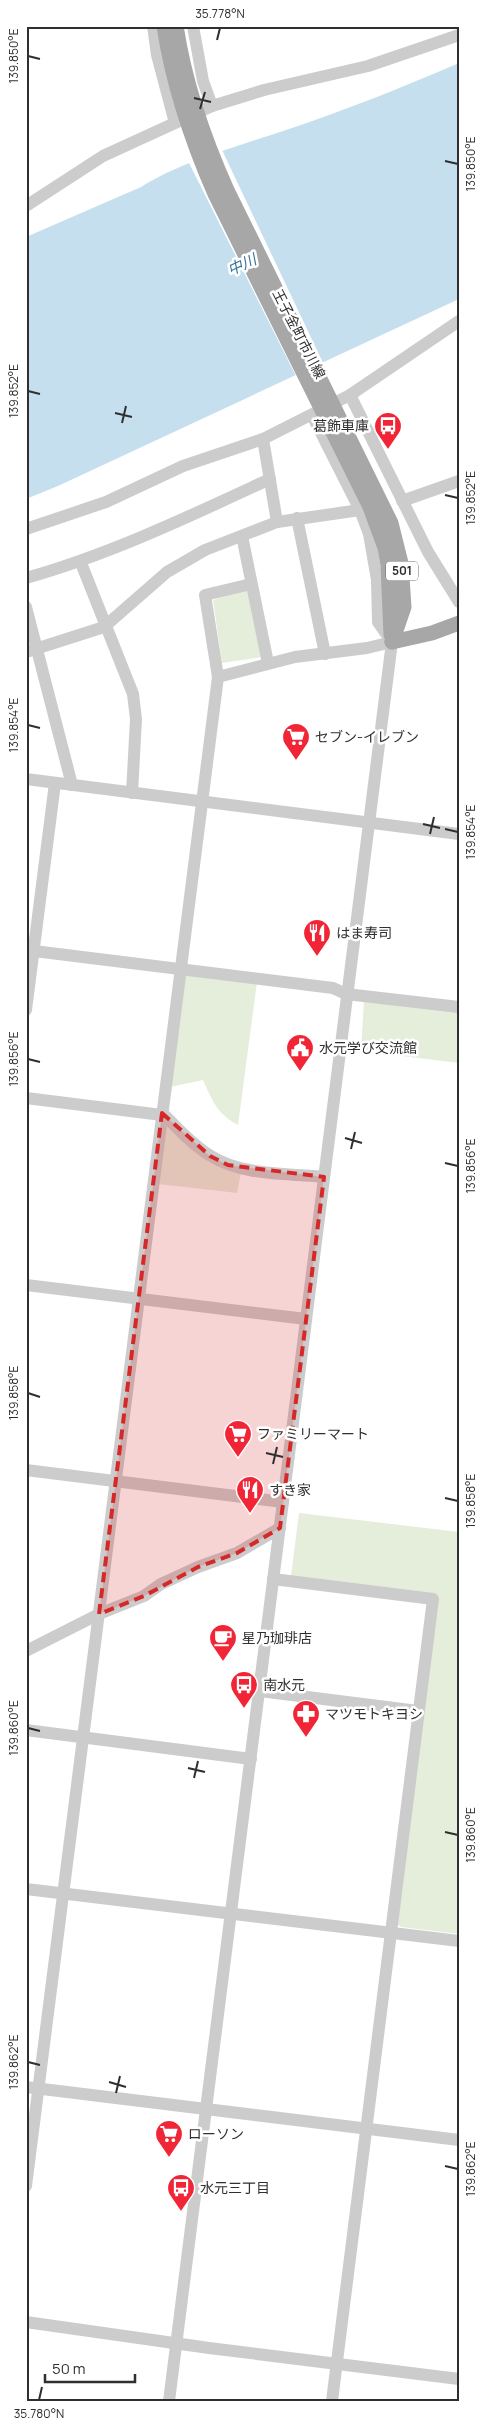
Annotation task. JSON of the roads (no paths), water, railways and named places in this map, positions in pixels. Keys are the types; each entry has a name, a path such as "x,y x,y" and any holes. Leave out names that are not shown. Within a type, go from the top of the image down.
{"main road":[{"name":"王子金町市川線","path":"164,26 177,93 195,148 215,194 371,506 397,543 403,582 404,607 392,642"},
{"name":"王子金町市川線","path":"176,26 188,89 204,139 371,506"},
{"path":"392,642 432,633 459,623"}],"street":[{"path":"153,26 157,55 175,123"},
{"path":"192,26 203,81 212,106"},
{"path":"26,206 103,156 212,106 264,90 368,66 459,35"},
{"path":"26,529 106,502 183,466 263,440 350,395 459,321"},
{"path":"350,395 428,552 459,602"},
{"path":"169,2401 392,642 378,622 371,506 312,415"},
{"path":"263,440 277,522"},
{"path":"26,578 80,562 150,535 270,478"},
{"path":"402,501 459,481"},
{"path":"32,650 104,627 167,572 205,550 277,522 371,506"},
{"path":"297,518 325,654"},
{"path":"242,536 268,664"},
{"path":"80,562 104,627 133,694 136,711 132,793"},
{"path":"26,2186 218,677 205,595 251,584"},
{"path":"26,607 32,650 72,785"},
{"path":"218,677 295,657 371,648 392,642"},
{"path":"26,779 459,834"},
{"path":"26,1010 30,950 55,783"},
{"path":"30,950 332,988 346,994 459,1007"},
{"path":"26,1098 162,1114 210,1156 228,1165 246,1169 324,1176"},
{"path":"26,1285 306,1319"},
{"path":"26,1470 283,1502"},
{"path":"26,1651 99,1614 144,1596 161,1584 198,1567 237,1553 280,1528"},
{"path":"273,1579 433,1599 332,2401"},
{"path":"260,1691 418,1711"},
{"path":"26,1730 251,1759"},
{"path":"26,1889 459,1941"},
{"path":"26,2087 459,2140"},
{"path":"26,2322 459,2379"}],"water":[{"name":"中川","path":"459,63 459,299 58,486 26,499 26,237 141,187 193,161 332,114"}],"place":[{"name":"葛飾車庫","path":"388,450"},
{"name":"セブン-イレブン","path":"296,761"},
{"name":"はま寿司","path":"317,957"},
{"name":"水元学び交流館","path":"300,1072"},
{"name":"ファミリーマート","path":"238,1458"},
{"name":"すき家","path":"250,1514"},
{"name":"星乃珈琲店","path":"223,1662"},
{"name":"南水元","path":"244,1709"},
{"name":"マツモトキヨシ","path":"306,1738"},
{"name":"ローソン","path":"169,2158"},
{"name":"水元三丁目","path":"181,2212"}]}
